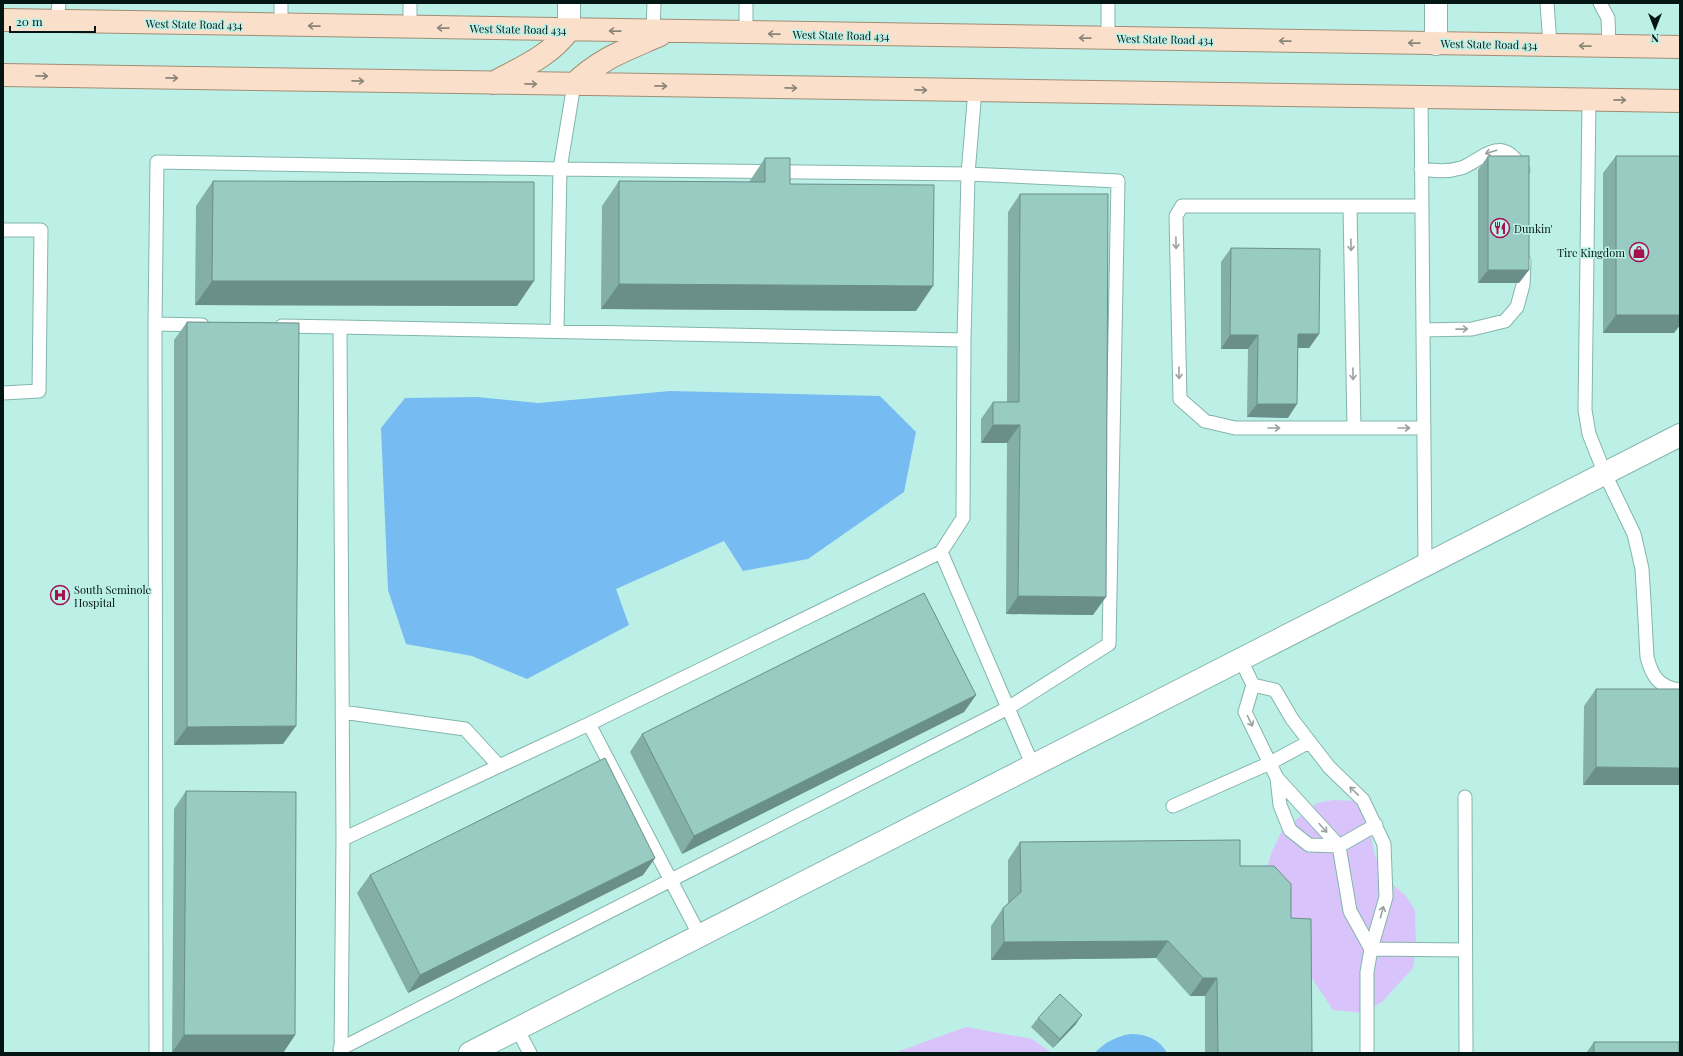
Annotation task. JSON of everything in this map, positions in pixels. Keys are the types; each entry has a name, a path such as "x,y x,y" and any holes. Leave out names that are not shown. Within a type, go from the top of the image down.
{"main road":[{"name":"West State Road 434","path":"3,20 58,12 281,25 410,28 1680,47"},
{"path":"492,83 546,54 559,44 569,30"},
{"path":"574,84 589,70 608,58 661,32"},
{"path":"3,75 1680,101"}],"street":[{"path":"569,3 569,30"},
{"path":"1436,3 1436,44"},
{"path":"470,1053 1680,435"}],"lane":[{"path":"281,3 281,25"},
{"path":"410,3 410,28"},
{"path":"654,3 661,32"},
{"path":"746,3 746,33"},
{"path":"1108,3 1108,38"},
{"path":"1547,3 1550,45"},
{"path":"1600,3 1608,18 1610,46"},
{"path":"557,331 560,169 574,84"},
{"path":"343,839 589,724 941,552 963,518 964,340 968,174 975,90"},
{"path":"1420,97 1425,565"},
{"path":"1589,100 1584,410 1589,434 1605,474 1634,534 1644,595 1646,657 1650,669 1657,681 1668,688 1680,690"},
{"path":"1421,169 1446,172 1463,167 1486,154 1500,150 1515,157 1525,172 1525,180"},
{"path":"156,1053 155,324 157,162 968,174 1118,181 1109,644 1008,708 670,880 340,1051 343,839 340,327"},
{"path":"1422,206 1182,206 1176,216 1180,399 1205,421 1235,428 1424,428"},
{"path":"1350,206 1354,428"},
{"path":"3,230 41,230 39,392 3,393"},
{"path":"1423,330 1472,329 1505,321 1517,306 1523,285 1525,250"},
{"path":"155,324 217,325"},
{"path":"271,326 964,340"},
{"path":"941,552 1033,766"},
{"path":"1241,660 1253,685 1245,712 1277,778 1280,804 1290,830 1309,845 1339,846 1376,825"},
{"path":"1253,685 1275,690 1292,719 1328,767 1363,800 1384,844 1386,897 1371,949 1367,972 1367,1053"},
{"path":"342,712 464,730 499,766"},
{"path":"589,724 700,936"},
{"path":"1173,806 1270,762 1309,742"},
{"path":"1277,778 1339,846 1350,911 1371,949"},
{"path":"1465,797 1466,1053"},
{"path":"1371,949 1465,950"},
{"path":"517,1029 530,1053"}],"shaded area":[{"path":"1333,800 1357,801 1367,817 1375,856 1385,878 1406,896 1415,910 1416,948 1413,968 1382,1002 1364,1013 1333,1010 1299,959 1266,872 1272,851 1282,831 1317,803"},
{"path":"966,1027 1032,1039 1052,1053 894,1053"}],"water":[{"path":"670,391 880,396 916,432 904,492 808,559 743,571 724,541 616,589 629,625 527,679 472,656 406,644 388,590 381,428 405,398 477,397 538,403"},
{"path":"1131,1034 1152,1038 1164,1048 1167,1053 1095,1053 1111,1040"}],"building":[{"path":"1488,156 1529,156 1529,270 1488,270"},
{"path":"1616,156 1680,156 1680,315 1616,315"},
{"path":"765,158 790,158 790,184 934,185 933,286 619,284 619,181 765,182"},
{"path":"213,181 534,182 534,281 212,281"},
{"path":"1020,194 1108,194 1106,597 1018,596 1020,425 993,425 993,402 1019,402"},
{"path":"1231,248 1320,249 1319,334 1298,334 1297,404 1257,404 1258,335 1230,335"},
{"path":"187,322 299,323 296,726 187,727"},
{"path":"924,593 976,695 694,836 642,734"},
{"path":"1596,689 1680,689 1680,768 1596,767"},
{"path":"605,758 655,858 420,975 370,875"},
{"path":"186,791 296,792 295,1035 184,1035"},
{"path":"1240,840 1240,866 1274,866 1291,884 1291,918 1311,919 1312,1053 1218,1053 1217,978 1203,978 1168,941 1004,942 1003,908 1021,892 1020,842"},
{"path":"1060,994 1082,1015 1060,1039 1038,1018"},
{"path":"1594,1042 1679,1042 1679,1053 1594,1053"}],"place":[{"name":"Dunkin'","path":"1500,228"},
{"name":"Tire Kingdom","path":"1639,252"},
{"name":"South Seminole Hospital","path":"60,595"}]}
